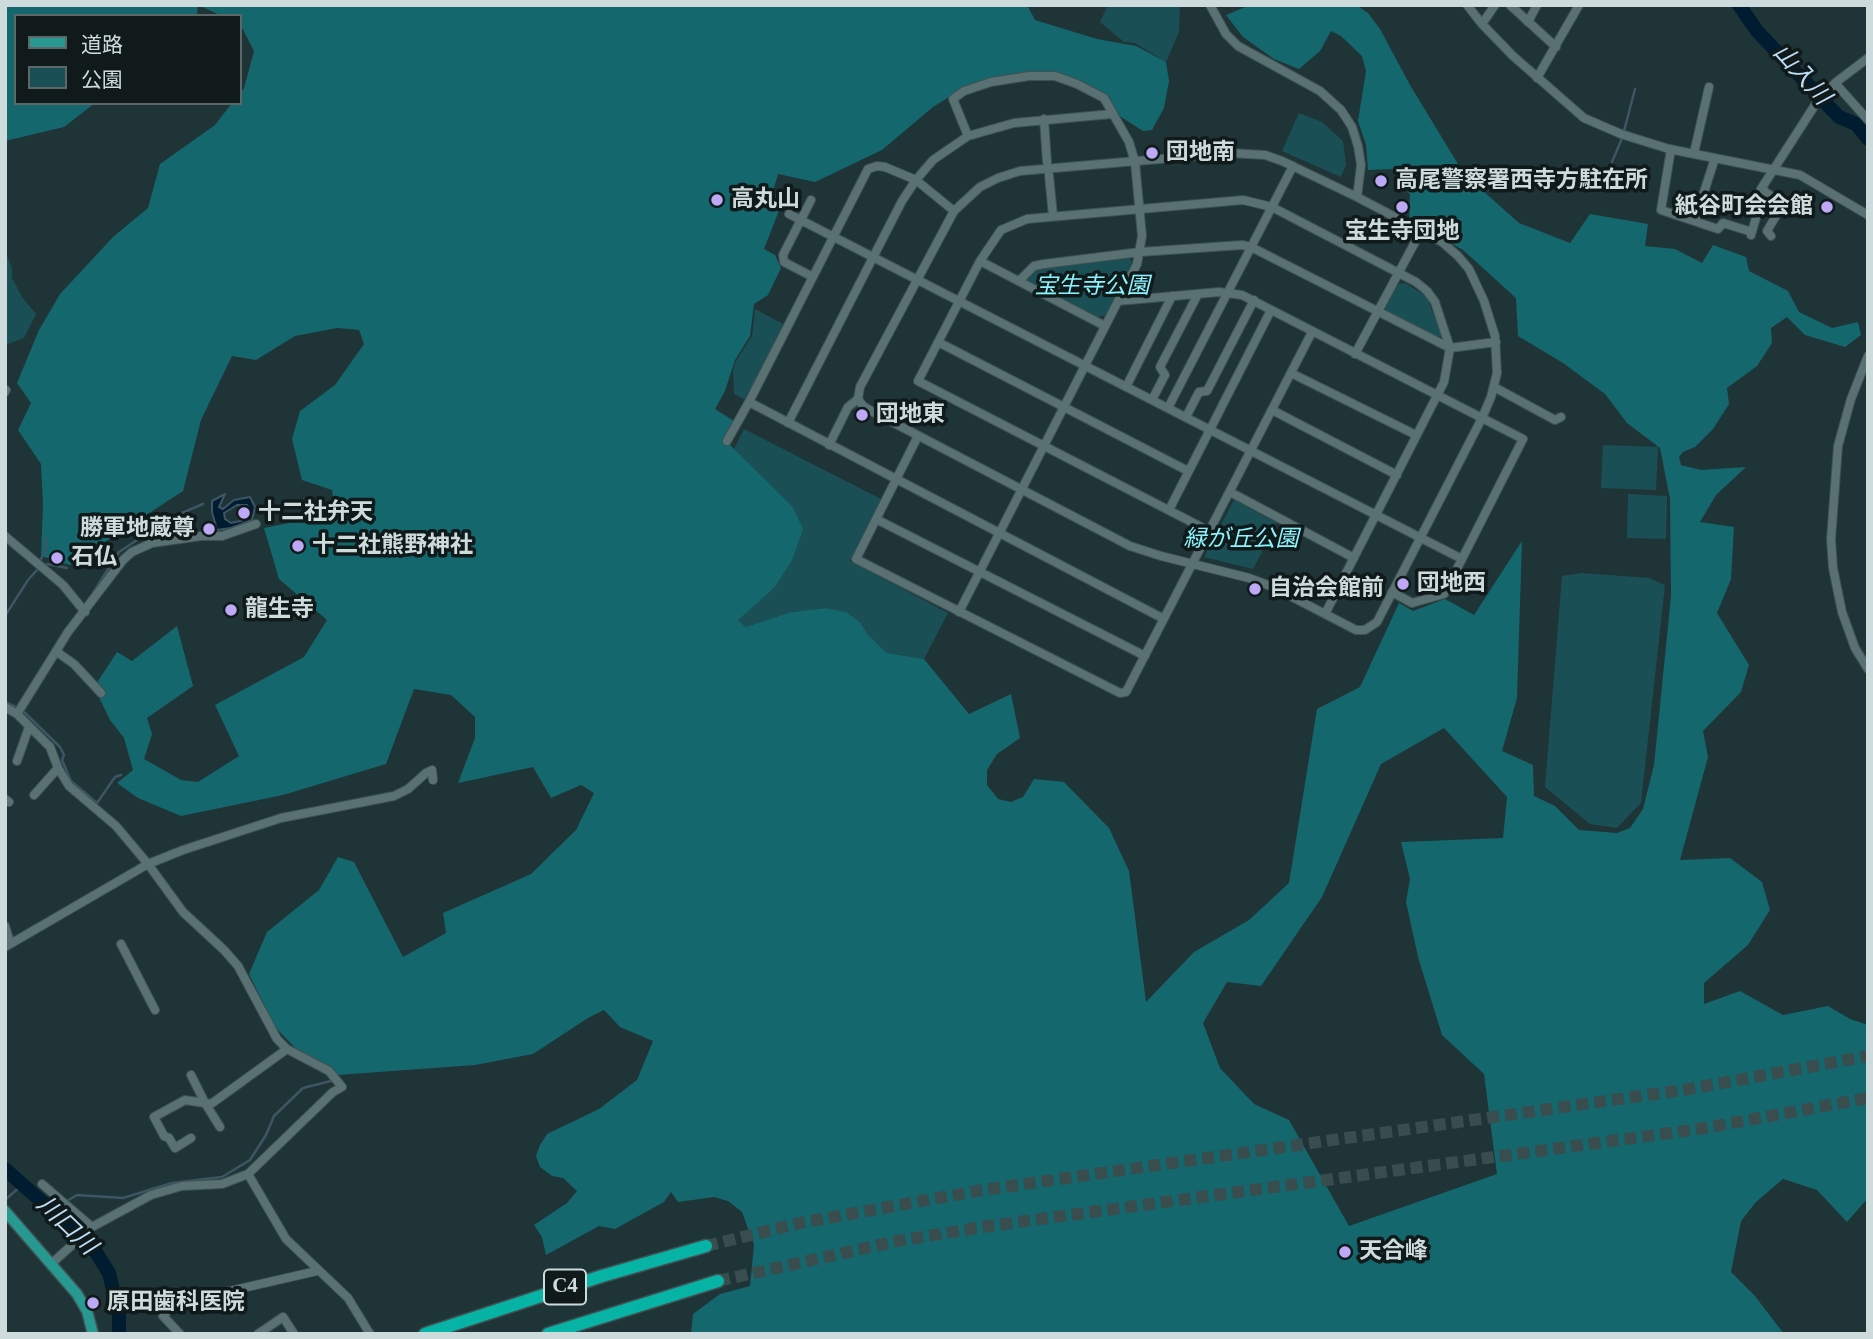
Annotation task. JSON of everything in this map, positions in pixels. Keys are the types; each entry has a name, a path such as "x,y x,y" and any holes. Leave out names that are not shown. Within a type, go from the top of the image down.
{"highway":[{"name":"C4","path":"425,1334 602,1276 706,1246"},
{"name":"C4","path":"548,1334 718,1282"}],"main road":[{"path":"5,1212 83,1303 93,1334"}],"street":[{"path":"1210,5 1226,34 1238,46 1320,91 1341,110 1352,127 1358,146 1361,165 1357,197"},
{"path":"1468,5 1482,24 1584,118 1621,134 1671,149 1800,175 1868,215"},
{"path":"1482,24 1495,5"},
{"path":"1510,5 1556,47"},
{"path":"1528,22 1537,5"},
{"path":"1538,78 1579,5"},
{"path":"1771,236 1766,231 1783,204 1761,189 1815,105 1834,84 1868,58"},
{"path":"960,612 1137,264 1142,236 1135,162 1129,142 1104,99 1077,84 1055,76 1011,78 964,91 953,99 968,136"},
{"path":"1834,84 1868,120"},
{"path":"1694,153 1709,87"},
{"path":"788,423 902,201 933,160 968,136 1014,123 1112,114"},
{"path":"1044,119 1047,162"},
{"path":"1671,149 1660,209 1718,229 1723,223 1751,234 1764,190"},
{"path":"1239,153 1265,155 1357,197 1442,243 1469,269 1484,301 1496,342 1497,373 1482,418 1377,622 1365,630 1356,630 1249,578 1130,546 863,407 858,399 860,387 954,211 980,187 998,178 1020,171 1239,153"},
{"path":"1695,220 1716,158"},
{"path":"1168,408 1293,166"},
{"path":"727,441 868,169 885,167 916,180 954,211"},
{"path":"1049,175 1053,216"},
{"path":"811,200 783,255 785,262 813,277"},
{"path":"1209,531 918,381 980,261 1000,230 1027,219 1243,200 1272,207 1399,272 1427,290 1435,302 1450,348 1447,370 1438,395 1325,614"},
{"path":"789,214 1462,559"},
{"path":"1355,354 1421,230"},
{"path":"1019,281 1034,267 1044,264 1234,244 1251,247 1450,348 1496,342"},
{"path":"980,261 1105,326"},
{"path":"1118,301 1228,292 1254,300 1523,439 1444,594 1412,603 1392,593"},
{"path":"1152,400 1165,375 1160,367 1198,293"},
{"path":"1126,387 1172,296"},
{"path":"1186,417 1199,392 1207,391 1254,300"},
{"path":"1169,510 1271,310"},
{"path":"918,436 856,559 1120,693 1126,692 1312,331"},
{"path":"939,342 1188,471"},
{"path":"1867,362 1851,400 1838,446 1831,539 1833,568 1842,612 1855,648 1868,669"},
{"path":"1291,373 1416,435"},
{"path":"1494,387 1555,420 1561,417"},
{"path":"829,444 848,407 858,399"},
{"path":"749,402 1164,619"},
{"path":"1272,410 1397,475"},
{"path":"1230,492 1354,558"},
{"path":"876,519 1145,656"},
{"path":"17,713 68,632 123,560 141,546 175,539 222,536 256,524"},
{"path":"5,536 63,585 85,612"},
{"path":"57,652 74,664 101,693"},
{"path":"5,707 17,713 50,747 69,786 116,827 148,864 183,912 224,950 237,966 272,1029 287,1049 329,1072 342,1087 333,1092 248,1174 222,1184 182,1186 151,1195 90,1229 51,1264"},
{"path":"17,761 29,727"},
{"path":"34,795 58,768"},
{"path":"5,926 8,945 148,864 281,818 394,796 408,789 432,770 433,780"},
{"path":"121,944 155,1010"},
{"path":"191,1138 175,1148 169,1138 164,1136 154,1117 185,1100 211,1104 287,1049"},
{"path":"191,1075 220,1127"},
{"path":"248,1174 286,1239 348,1298 370,1334"},
{"path":"42,1184 90,1229"},
{"path":"180,1334 163,1316 173,1307 195,1299 317,1271"},
{"path":"258,1334 283,1317 294,1334"}],"green space":[{"path":"1108,5 1180,5 1179,32 1166,62 1135,43 1124,42 1100,22"},
{"path":"1299,113 1322,122 1343,141 1346,165 1341,177 1282,151"},
{"path":"5,251 12,268 12,278 22,297 36,314 24,338 5,345"},
{"name":"宝生寺公園","path":"1129,258 1132,262 1106,315 1098,317 1027,280 1037,270 1046,267"},
{"path":"1405,283 1428,300 1442,336 1437,339 1387,312 1385,307 1398,284"},
{"path":"755,309 783,324 746,400 734,394 733,370 752,336"},
{"path":"744,429 881,499 850,561 948,613 924,659 887,653 868,635 860,622 846,612 826,608 791,612 746,627 738,619 774,588 792,506 734,449"},
{"path":"1603,445 1658,447 1656,490 1601,488"},
{"path":"1628,494 1667,496 1666,539 1627,538"},
{"name":"緑が丘公園","path":"1234,500 1277,523 1253,569 1204,557"},
{"path":"1581,573 1649,578 1665,585 1641,803 1617,828 1590,824 1545,787 1562,576"}],"shaded area":[{"path":"5,5 198,5 197,14 14,14 14,105 92,105 64,127 5,141"},
{"path":"198,5 1027,5 1035,20 1097,39 1136,46 1166,62 1169,81 1164,108 1152,130 1143,131 1118,115 1106,94 1079,80 1053,72 1012,74 965,87 933,107 882,150 815,182 778,174 774,188 780,208 764,249 775,255 781,268 768,295 754,304 750,336 735,360 725,391 715,409 734,421 724,439 792,506 803,529 792,560 774,588 738,620 746,627 791,612 826,608 846,612 860,622 868,635 887,653 924,659 969,714 1011,694 1020,738 997,754 987,770 987,785 998,799 1011,802 1023,797 1034,779 1064,782 1109,828 1129,871 1146,1002 1194,952 1249,920 1289,883 1317,709 1360,687 1399,603 1413,611 1445,599 1474,615 1522,541 1517,698 1502,751 1533,765 1534,796 1555,806 1579,830 1617,833 1630,828 1643,809 1654,765 1671,596 1670,499 1660,448 1627,423 1605,394 1563,363 1518,336 1516,298 1463,250 1409,219 1410,195 1393,169 1368,170 1366,145 1358,121 1366,71 1362,56 1341,36 1331,31 1320,51 1299,69 1274,59 1243,37 1226,15 1250,5 1356,5 1368,13 1380,29 1410,85 1464,174 1519,223 1570,243 1590,214 1648,224 1645,246 1675,249 1702,263 1713,245 1746,257 1749,271 1788,291 1799,312 1832,328 1858,322 1861,335 1845,347 1805,335 1787,317 1771,328 1772,343 1757,366 1727,388 1729,404 1713,429 1695,447 1683,452 1679,457 1681,465 1701,470 1746,467 1716,495 1700,522 1734,527 1731,579 1717,613 1749,665 1741,692 1703,731 1708,757 1680,860 1730,858 1762,882 1770,910 1748,945 1704,983 1704,1004 1740,991 1783,1015 1828,1006 1850,1019 1868,1025 1868,1198 1847,1222 1817,1190 1783,1179 1756,1202 1741,1221 1731,1272 1755,1296 1784,1334 691,1334 693,1314 720,1294 750,1286 754,1245 742,1212 728,1201 714,1197 678,1202 671,1192 664,1202 615,1229 599,1226 546,1255 542,1237 534,1225 567,1203 577,1191 563,1178 552,1176 540,1167 536,1156 547,1134 599,1109 637,1080 653,1041 620,1027 604,1010 533,1054 475,1065 338,1075 309,1062 275,1027 249,974 267,932 319,890 338,857 354,862 403,957 446,933 443,913 531,874 576,830 594,793 581,785 551,798 533,767 458,783 475,738 475,717 451,695 414,689 386,764 283,795 181,816 138,798 117,783 133,770 124,738 110,720 94,687 117,652 132,661 177,626 193,686 147,718 152,734 144,759 181,780 198,782 239,756 215,705 304,657 327,620 279,579 264,528 309,519 334,504 332,490 302,480 292,439 300,411 335,385 364,344 359,330 337,328 295,336 256,360 232,356 201,420 183,491 70,565 41,556 41,464 18,430 31,403 17,383 39,330 60,294 113,237 148,208 160,164 215,125 230,105 242,105 242,91 254,51 242,28 242,14 218,14","holes":["1444,728 1507,797 1503,838 1401,842 1410,879 1406,902 1418,957 1442,1035 1484,1074 1497,1174 1349,1226 1289,1120 1254,1104 1220,1068 1203,1023 1227,982 1261,986 1322,897 1381,764"]},
{"path":"225,494 219,507 223,509 234,500 250,497 255,507 252,520 217,530 212,501","holes":["237,505 247,505 251,514 245,520 231,523 225,519 224,513"]}],"waterway":[{"name":"山入川","path":"1739,5 1757,31 1839,117 1856,124 1868,139"},
{"path":"1624,131 1635,89"},
{"path":"1612,162 1623,136"},
{"path":"93,593 119,552 146,534 162,528 170,518 203,504"},
{"path":"41,559 47,538"},
{"path":"47,564 67,568"},
{"path":"5,616 38,569"},
{"path":"5,702 18,708"},
{"path":"23,711 60,747 71,781 97,803 115,777 121,775"},
{"path":"67,1201 77,1195 123,1198 172,1183 222,1177 250,1160 274,1116 303,1088 331,1081"},
{"name":"川口川","path":"5,1169 92,1246 109,1273 119,1315 119,1334"},
{"path":"5,1200 22,1185"},
{"path":"49,1207 59,1205"}],"tunnel":[{"path":"706,1246 800,1223 983,1190 1689,1089 1868,1056"},
{"path":"718,1281 897,1241 989,1226 1699,1129 1868,1098"}],"place":[{"name":"団地南","path":"1152,153"},
{"name":"高尾警察署西寺方駐在所","path":"1381,181"},
{"name":"高丸山","path":"717,200"},
{"name":"宝生寺団地","path":"1402,207"},
{"name":"紙谷町会会館","path":"1827,207"},
{"name":"団地東","path":"862,415"},
{"name":"十二社弁天","path":"244,513"},
{"name":"勝軍地蔵尊","path":"209,529"},
{"name":"十二社熊野神社","path":"298,546"},
{"name":"石仏","path":"57,558"},
{"name":"団地西","path":"1403,584"},
{"name":"自治会館前","path":"1255,589"},
{"name":"龍生寺","path":"231,610"},
{"name":"天合峰","path":"1345,1252"},
{"name":"原田歯科医院","path":"93,1303"}]}
